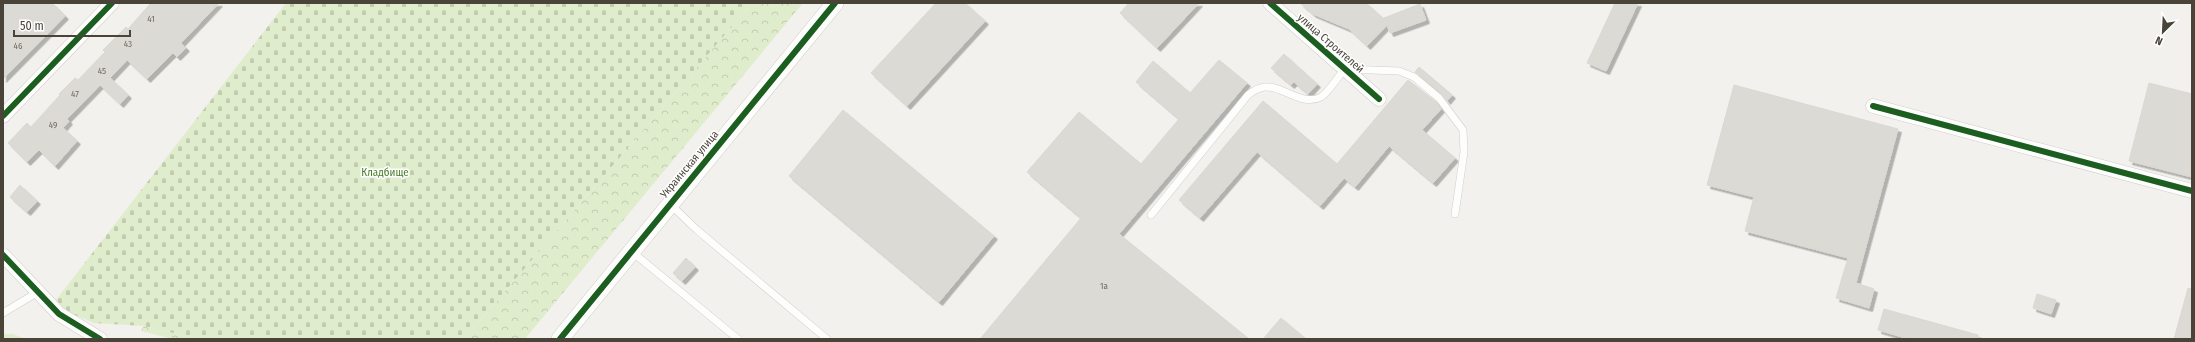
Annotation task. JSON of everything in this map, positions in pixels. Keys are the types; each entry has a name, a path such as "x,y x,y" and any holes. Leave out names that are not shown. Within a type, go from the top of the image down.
{"street":[{"path":"3,116 112,3"},
{"name":"Украинская улица","path":"560,339 669,203 835,3"},
{"name":"улица Строителей","path":"1270,3 1379,99"},
{"path":"1873,106 2192,191"},
{"path":"3,255 59,314 100,339"}],"lane":[{"path":"1151,215 1248,95 1257,89 1266,87 1300,98 1312,100 1322,97 1345,69 1399,71 1414,77 1439,98 1463,130 1464,152 1455,214"},
{"path":"669,203 697,230 827,339"},
{"path":"631,251 738,339"},
{"path":"3,313 38,292"}],"green space":[{"name":"Кладбище","path":"286,3 752,3 464,339 199,339 144,326 94,323 68,312 56,300"},
{"path":"752,3 803,3 525,339 464,339"},
{"path":"144,326 199,339 172,339 141,331"},
{"path":"3,334 13,334 26,339 3,339"}],"building":[{"path":"3,3 52,3 65,16 3,79"},
{"path":"151,3 219,3 181,43 186,48 177,57 173,53 147,79 127,60 110,78 128,95 120,104 100,85 67,119 69,121 63,128 77,141 55,166 39,150 27,162 8,143 27,123 31,127 60,95 59,94 75,78 78,80 105,52 103,50 126,27 128,29"},
{"path":"936,3 965,3 985,21 907,106 871,73"},
{"path":"1129,3 1199,3 1157,48 1120,13"},
{"path":"1300,3 1366,3 1386,21 1384,18 1420,4 1426,20 1390,33 1387,25 1367,46 1349,29 1313,14"},
{"path":"1615,3 1638,3 1606,71 1587,63"},
{"path":"1284,54 1317,84 1308,94 1294,82 1291,85 1271,68"},
{"path":"1219,60 1247,83 1119,234 1249,339 980,339 1081,218 1027,172 1079,112 1141,164 1179,119 1136,82 1153,61 1190,93"},
{"path":"1419,67 1452,95 1447,101 1442,94 1415,72"},
{"path":"1408,80 1435,101 1441,109 1422,130 1455,158 1433,183 1389,146 1355,187 1344,178 1320,206 1257,152 1200,218 1179,200 1263,101 1337,164"},
{"path":"2149,83 2192,94 2192,177 2129,161"},
{"path":"1734,85 1898,129 1856,283 1874,289 1869,308 1836,298 1848,258 1745,231 1754,197 1707,185"},
{"path":"843,110 994,236 939,302 789,176"},
{"path":"20,185 37,201 27,212 10,197"},
{"path":"686,258 695,267 682,281 673,273"},
{"path":"2188,288 2192,289 2192,339 2174,339"},
{"path":"2037,294 2056,300 2051,314 2033,308"},
{"path":"1884,309 1978,335 1978,339 1909,339 1878,330"},
{"path":"1281,318 1306,339 1263,339"}],"cycle path":[{"path":"3,116 112,3"},
{"path":"560,339 835,3"},
{"path":"1270,3 1379,99"},
{"path":"1873,106 2192,191"},
{"path":"3,255 59,314 100,339"}]}
